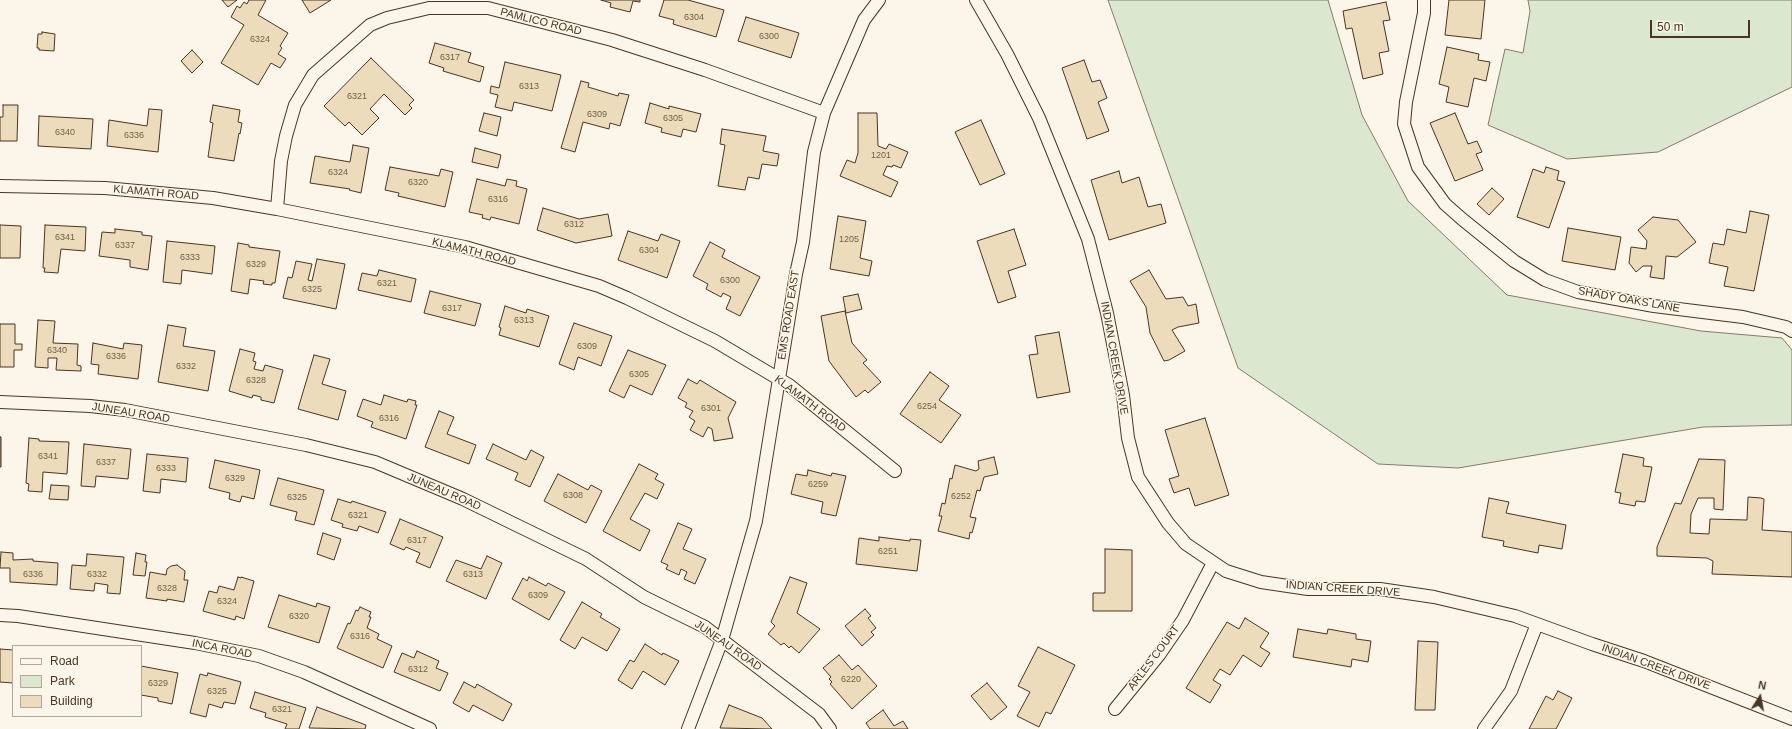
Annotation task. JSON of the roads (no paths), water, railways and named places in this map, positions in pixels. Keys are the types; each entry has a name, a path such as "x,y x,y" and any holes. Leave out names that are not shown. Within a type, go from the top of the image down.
{"street":[{"name":"EMS ROAD EAST","path":"688,729 722,640 756,521 796,274 803,242 814,152 824,113 833,88 864,20 879,0"},
{"name":"INDIAN CREEK DRIVE","path":"976,0 1007,54 1039,118 1088,239 1107,313 1123,396 1128,438 1138,477 1168,524 1186,544 1226,571 1261,582 1308,589 1388,590 1434,597 1515,616 1644,661 1792,719"},
{"name":"SHADY OAKS LANE","path":"1424,0 1424,13 1406,102 1404,124 1418,167 1445,204 1456,214 1514,261 1545,280 1578,292 1654,306 1743,317 1786,327 1792,331"},
{"name":"PAMLICO ROAD","path":"277,209 281,160 286,136 295,105 313,75 370,25 387,18 429,8 488,8 612,40 705,70 824,113"},
{"name":"KLAMATH ROAD","path":"0,186 105,188 213,198 277,209 465,247 599,286 715,341 789,384 895,471"},
{"name":"JUNEAU ROAD","path":"0,402 90,406 125,410 306,445 375,462 463,499 586,559 644,597 706,628 819,714 830,729"},
{"name":"ARLES COURT","path":"1115,709 1159,655 1179,626 1213,563"},
{"name":"INCA ROAD","path":"0,615 18,616 195,643 259,656 304,672 430,729"},
{"path":"1484,729 1511,691 1537,624"}]}
